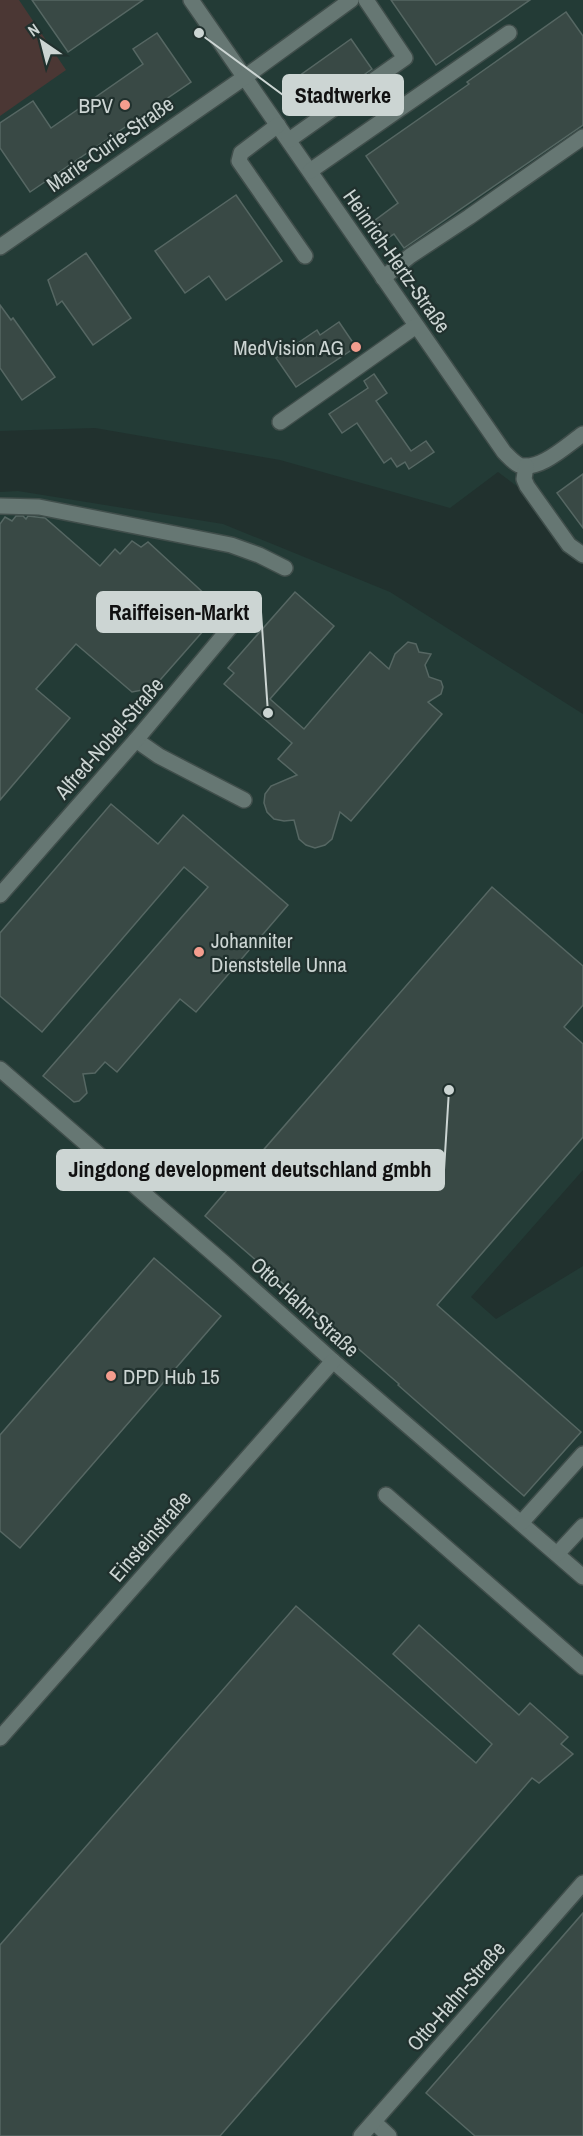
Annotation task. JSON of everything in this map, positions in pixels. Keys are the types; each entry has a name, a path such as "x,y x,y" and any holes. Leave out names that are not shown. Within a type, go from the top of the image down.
{"street":[{"name":"Heinrich-Hertz-Straße","path":"191,0 504,452 523,465"},
{"path":"245,77 351,0"},
{"path":"289,140 405,58 366,0"},
{"path":"310,171 509,33"},
{"name":"Marie-Curie-Straße","path":"0,247 245,77"},
{"path":"278,125 241,153 239,161 305,256"},
{"path":"383,278 410,256 469,218 583,136"},
{"path":"280,422 416,326"},
{"path":"583,434 541,463 531,467 523,465 527,486 569,545 583,555"},
{"path":"0,506 39,507 231,545 285,568"},
{"name":"Alfred-Nobel-Straße","path":"0,895 136,740 248,606"},
{"path":"136,740 159,756 244,800"},
{"name":"Otto-Hahn-Straße","path":"0,1069 583,1577"},
{"name":"Einsteinstraße","path":"0,1738 333,1361"},
{"path":"521,1523 583,1454"},
{"path":"386,1495 583,1667"},
{"path":"557,1554 583,1526"},
{"name":"Otto-Hahn-Straße","path":"361,2136 583,1883"},
{"path":"374,2122 389,2136"}],"shaded area":[{"path":"0,0 583,0 583,564 569,554 527,494 498,472 450,508 280,460 95,428 0,431"},
{"path":"0,0 19,0 66,70 0,116"},
{"path":"18,491 223,524 390,592 583,714 583,1170 471,1297 496,1319 583,1266 583,2136 0,2136 0,492"}],"building":[{"path":"32,0 143,0 68,52"},
{"path":"391,0 530,0 436,65"},
{"path":"566,12 583,36 583,125 404,248 394,234 386,239 374,221 398,203 366,156"},
{"path":"157,33 191,82 30,192 0,148 0,123 33,101 51,128 143,64 133,49"},
{"path":"351,39 372,69 313,111 308,104 304,107 294,93 298,90 292,81"},
{"path":"236,195 282,261 226,300 209,276 185,293 155,251"},
{"path":"86,253 131,318 93,345 62,301 57,305 48,280"},
{"path":"0,305 11,320 13,318 55,377 22,400 0,368"},
{"path":"339,322 356,347 296,387 276,358 317,330 320,335"},
{"path":"374,374 387,393 376,401 411,451 426,441 434,452 409,469 405,462 397,467 391,458 384,463 357,423 342,433 329,414 368,388 364,381"},
{"path":"583,474 583,528 557,493"},
{"path":"16,516 23,516 26,519 28,516 45,518 100,566 115,549 120,554 132,541 141,547 148,542 208,597 212,592 226,605 153,688 132,692 76,644 36,689 70,718 0,800 0,524 5,517 12,521"},
{"path":"295,592 334,626 270,699 304,729 370,652 389,669 395,654 408,642 416,644 419,652 431,654 425,665 429,677 441,681 443,687 441,694 428,702 442,714 351,821 340,812 332,839 325,845 315,848 299,839 294,820 274,819 267,812 264,803 265,794 271,786 297,775 278,759 292,743 224,684 234,673 228,668"},
{"path":"111,804 158,844 183,815 288,905 196,1012 180,999 117,1072 105,1062 95,1073 83,1074 87,1093 79,1101 74,1102 43,1076 208,887 184,867 42,1032 0,996 0,933"},
{"path":"492,887 583,966 583,1005 564,1027 583,1044 583,1137 437,1305 581,1432 524,1496 205,1216 227,1190 200,1167 211,1154 239,1178"},
{"name":"DPD Hub 15","path":"154,1258 221,1316 20,1548 0,1531 0,1435"},
{"path":"296,1606 476,1763 492,1744 393,1654 419,1625 519,1715 530,1703 568,1737 561,1744 573,1754 539,1783 532,1778 220,2136 0,2136 0,1945"},
{"path":"583,1913 583,2136 475,2136 426,2093"}],"place":[{"name":"Stadtwerke","path":"199,33"},
{"name":"BPV","path":"125,105"},
{"name":"MedVision AG","path":"356,347"},
{"name":"Raiffeisen-Markt","path":"268,713"},
{"name":"Johanniter Dienststelle Unna","path":"199,952"},
{"name":"Jingdong development deutschland gmbh","path":"449,1090"},
{"name":"DPD Hub 15","path":"111,1376"}]}
